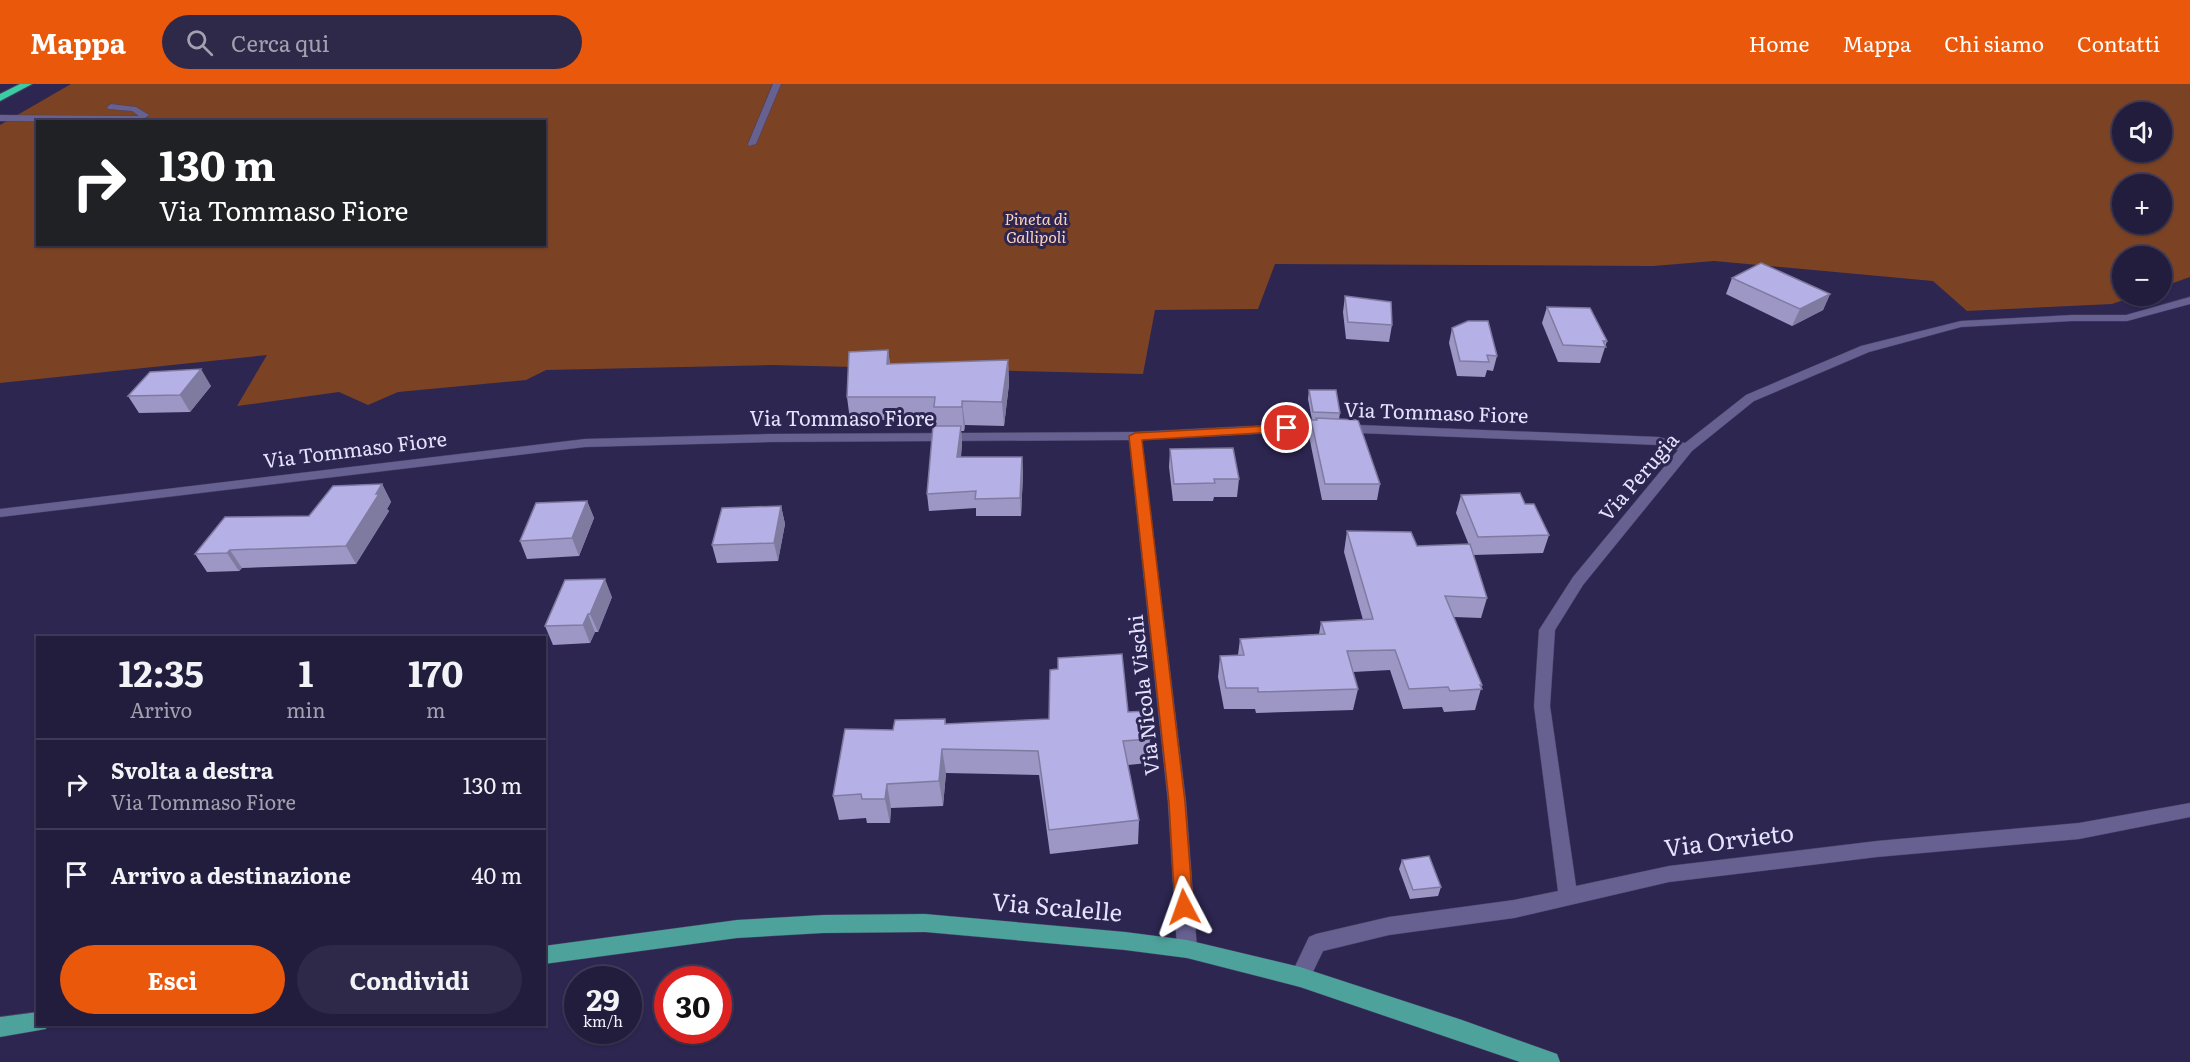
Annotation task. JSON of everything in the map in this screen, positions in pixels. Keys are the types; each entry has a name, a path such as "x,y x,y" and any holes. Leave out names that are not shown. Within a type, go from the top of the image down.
{"highway":[{"path":"0,86 5,84"},
{"path":"0,98 27,84"}],"main road":[{"name":"Via Scalelle","path":"546,955 736,930 824,924 926,923 1125,941 1187,949 1300,977 1462,1030 1549,1062"},
{"path":"0,1027 36,1022"}],"street":[{"path":"752,144 777,84"},
{"path":"4,118 136,120 145,115 141,111 111,107"},
{"name":"Via Perugia","path":"1568,896 1542,706 1546,630 1578,581 1687,448 1750,398 1865,348 1961,324 2072,318 2127,318 2190,300"},
{"name":"Via Tommaso Fiore","path":"0,513 585,443 770,438 1135,436 1309,427 1658,441 1687,448"},
{"name":"Via Nicola Vischi","path":"1135,436 1177,802 1187,949"},
{"name":"Via Orvieto","path":"1300,977 1316,943 1389,926 1514,909 1669,874 1877,849 2079,831 2190,810"}],"green space":[{"name":"Pineta di Gallipoli","path":"71,84 2190,84 2190,277 2172,283 2172,246 2112,246 2112,304 1967,311 1933,281 1714,261 1653,266 1275,264 1258,309 1155,310 1143,374 772,365 546,370 526,380 398,392 368,405 339,392 237,406 267,355 0,383 0,125"}],"building":[{"path":"1761,263 1830,294 1800,309 1732,278"},
{"path":"1345,296 1391,302 1392,325 1348,322"},
{"path":"1547,307 1590,308 1607,341 1603,341 1606,347 1563,345"},
{"path":"1468,321 1488,321 1497,356 1487,355 1489,362 1460,361 1452,328"},
{"path":"888,350 887,364 1008,360 1002,402 962,401 962,407 934,407 935,397 847,397 849,352"},
{"path":"201,369 180,395 128,396 150,372"},
{"path":"1309,390 1336,390 1340,413 1313,412"},
{"path":"1316,418 1358,420 1380,484 1325,484 1311,420 1317,420"},
{"path":"933,426 961,426 957,457 1022,457 1020,498 975,499 976,491 927,494"},
{"path":"1233,448 1239,479 1214,479 1215,483 1174,484 1170,449"},
{"path":"382,484 376,494 379,494 346,546 230,550 227,553 195,554 225,517 309,516 333,486"},
{"path":"1520,493 1525,504 1534,504 1549,535 1478,537 1461,495"},
{"path":"587,501 572,538 520,541 536,503"},
{"path":"781,506 774,543 712,545 722,508"},
{"path":"1347,531 1411,532 1417,546 1470,544 1487,598 1445,596 1482,689 1450,691 1448,687 1409,689 1395,650 1347,651 1358,689 1258,692 1258,688 1226,688 1220,656 1244,655 1240,639 1325,634 1321,622 1373,619"},
{"path":"605,579 583,625 545,626 565,580"},
{"path":"1122,654 1128,712 1147,711 1150,739 1123,741 1139,820 1049,830 1038,751 942,749 939,781 887,784 885,799 862,799 861,794 833,796 845,729 893,730 895,720 945,719 945,724 1049,719 1050,670 1058,669 1058,658"},
{"path":"1429,856 1441,887 1413,890 1402,860"}],"route":[{"path":"1184,907 1177,802 1135,436 1287,428"}]}
